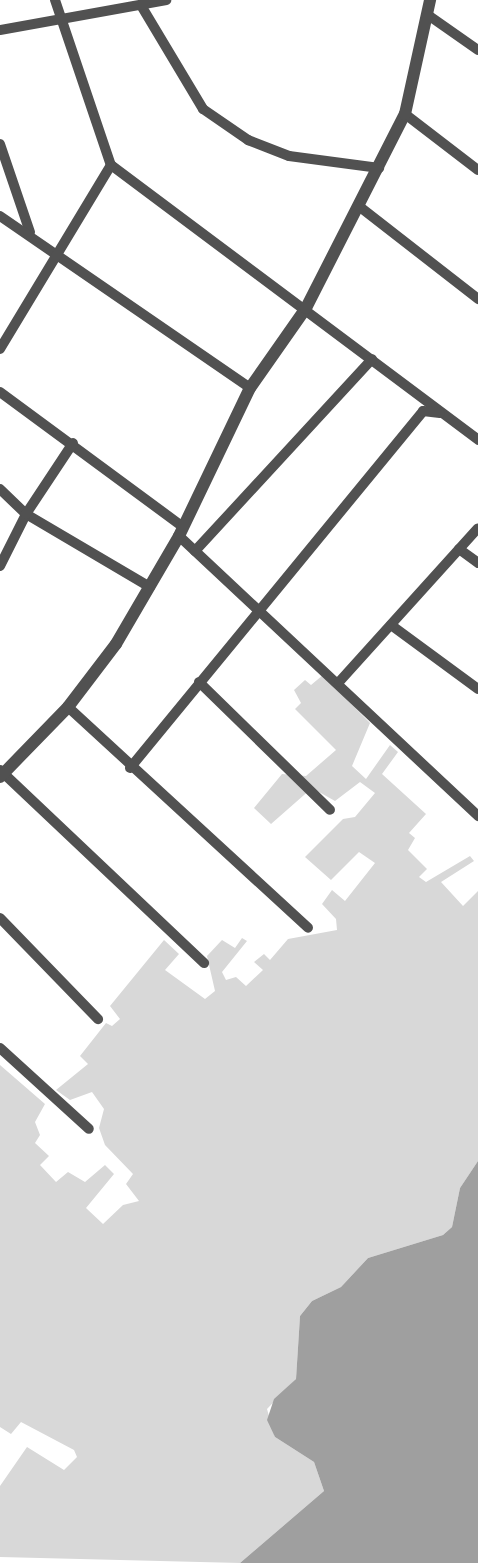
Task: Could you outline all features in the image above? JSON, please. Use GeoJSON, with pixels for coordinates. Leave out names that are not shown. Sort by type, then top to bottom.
{"type":"FeatureCollection","features":[{"type":"Feature","properties":{"kind":"street"},"geometry":{"type":"LineString","coordinates":[[55,0],[111,165],[306,308],[478,440]]}},
{"type":"Feature","properties":{"kind":"street"},"geometry":{"type":"LineString","coordinates":[[0,30],[60,16],[142,7],[166,0]]}},
{"type":"Feature","properties":{"kind":"street"},"geometry":{"type":"LineString","coordinates":[[204,963],[1,774],[68,707],[116,644],[181,532],[250,388],[306,308],[360,207],[405,114],[430,0]]}},
{"type":"Feature","properties":{"kind":"street"},"geometry":{"type":"LineString","coordinates":[[142,7],[203,109],[248,140],[289,156],[379,168]]}},
{"type":"Feature","properties":{"kind":"street"},"geometry":{"type":"LineString","coordinates":[[428,15],[478,50]]}},
{"type":"Feature","properties":{"kind":"street"},"geometry":{"type":"LineString","coordinates":[[405,114],[478,170]]}},
{"type":"Feature","properties":{"kind":"street"},"geometry":{"type":"LineString","coordinates":[[0,144],[30,232]]}},
{"type":"Feature","properties":{"kind":"street"},"geometry":{"type":"LineString","coordinates":[[0,349],[60,254],[111,165]]}},
{"type":"Feature","properties":{"kind":"street"},"geometry":{"type":"LineString","coordinates":[[360,207],[478,299]]}},
{"type":"Feature","properties":{"kind":"street"},"geometry":{"type":"LineString","coordinates":[[0,216],[30,232],[250,388]]}},
{"type":"Feature","properties":{"kind":"street"},"geometry":{"type":"LineString","coordinates":[[195,551],[372,359]]}},
{"type":"Feature","properties":{"kind":"street"},"geometry":{"type":"LineString","coordinates":[[0,392],[73,443],[181,532],[195,551],[339,682],[478,816]]}},
{"type":"Feature","properties":{"kind":"street"},"geometry":{"type":"LineString","coordinates":[[130,768],[258,608],[423,411],[442,413]]}},
{"type":"Feature","properties":{"kind":"street"},"geometry":{"type":"LineString","coordinates":[[0,566],[26,514],[73,443]]}},
{"type":"Feature","properties":{"kind":"street"},"geometry":{"type":"LineString","coordinates":[[0,489],[26,514],[150,587]]}},
{"type":"Feature","properties":{"kind":"street"},"geometry":{"type":"LineString","coordinates":[[339,682],[478,528]]}},
{"type":"Feature","properties":{"kind":"street"},"geometry":{"type":"LineString","coordinates":[[459,549],[478,563]]}},
{"type":"Feature","properties":{"kind":"street"},"geometry":{"type":"LineString","coordinates":[[391,625],[478,689]]}},
{"type":"Feature","properties":{"kind":"street"},"geometry":{"type":"LineString","coordinates":[[199,682],[330,810]]}},
{"type":"Feature","properties":{"kind":"street"},"geometry":{"type":"LineString","coordinates":[[68,707],[130,768],[308,928]]}},
{"type":"Feature","properties":{"kind":"street"},"geometry":{"type":"LineString","coordinates":[[0,918],[98,1019]]}},
{"type":"Feature","properties":{"kind":"street"},"geometry":{"type":"LineString","coordinates":[[0,1048],[89,1129]]}},
{"type":"Feature","properties":{"kind":"shaded area"},"geometry":{"type":"Polygon","coordinates":[[[323,675],[370,723],[352,766],[366,779],[390,745],[398,752],[382,774],[426,814],[409,833],[415,838],[408,850],[427,869],[419,877],[426,882],[470,856],[474,861],[441,882],[463,906],[478,891],[478,1161],[460,1188],[452,1227],[443,1235],[368,1258],[341,1287],[312,1301],[300,1316],[296,1379],[267,1409],[275,1437],[314,1462],[324,1491],[240,1563],[0,1557],[0,1486],[27,1447],[64,1470],[77,1457],[74,1450],[21,1422],[11,1434],[0,1427],[0,1065],[45,1104],[35,1122],[40,1135],[35,1143],[49,1156],[40,1165],[56,1182],[68,1172],[85,1182],[105,1165],[114,1174],[86,1208],[103,1224],[123,1205],[139,1201],[126,1184],[133,1174],[105,1145],[99,1128],[104,1109],[92,1092],[70,1100],[56,1090],[88,1064],[80,1056],[106,1023],[112,1026],[120,1019],[110,1006],[164,940],[179,954],[165,970],[205,999],[215,991],[207,956],[222,940],[235,948],[242,938],[247,941],[222,972],[226,980],[236,977],[246,986],[263,970],[254,962],[264,954],[270,960],[288,939],[337,930],[336,919],[322,904],[332,890],[345,901],[375,863],[359,852],[331,880],[305,857],[343,819],[355,817],[375,793],[360,782],[335,801],[312,788],[271,824],[254,808],[282,774],[306,776],[336,750],[295,709],[301,703],[294,690],[305,680],[311,685],[323,675]]]}},
{"type":"Feature","properties":{"kind":"shaded area"},"geometry":{"type":"Polygon","coordinates":[[[478,1161],[478,1563],[240,1563],[324,1491],[314,1462],[275,1437],[267,1420],[274,1399],[296,1379],[300,1316],[312,1301],[341,1287],[368,1258],[443,1235],[452,1227],[460,1188],[478,1161]]]}}]}
